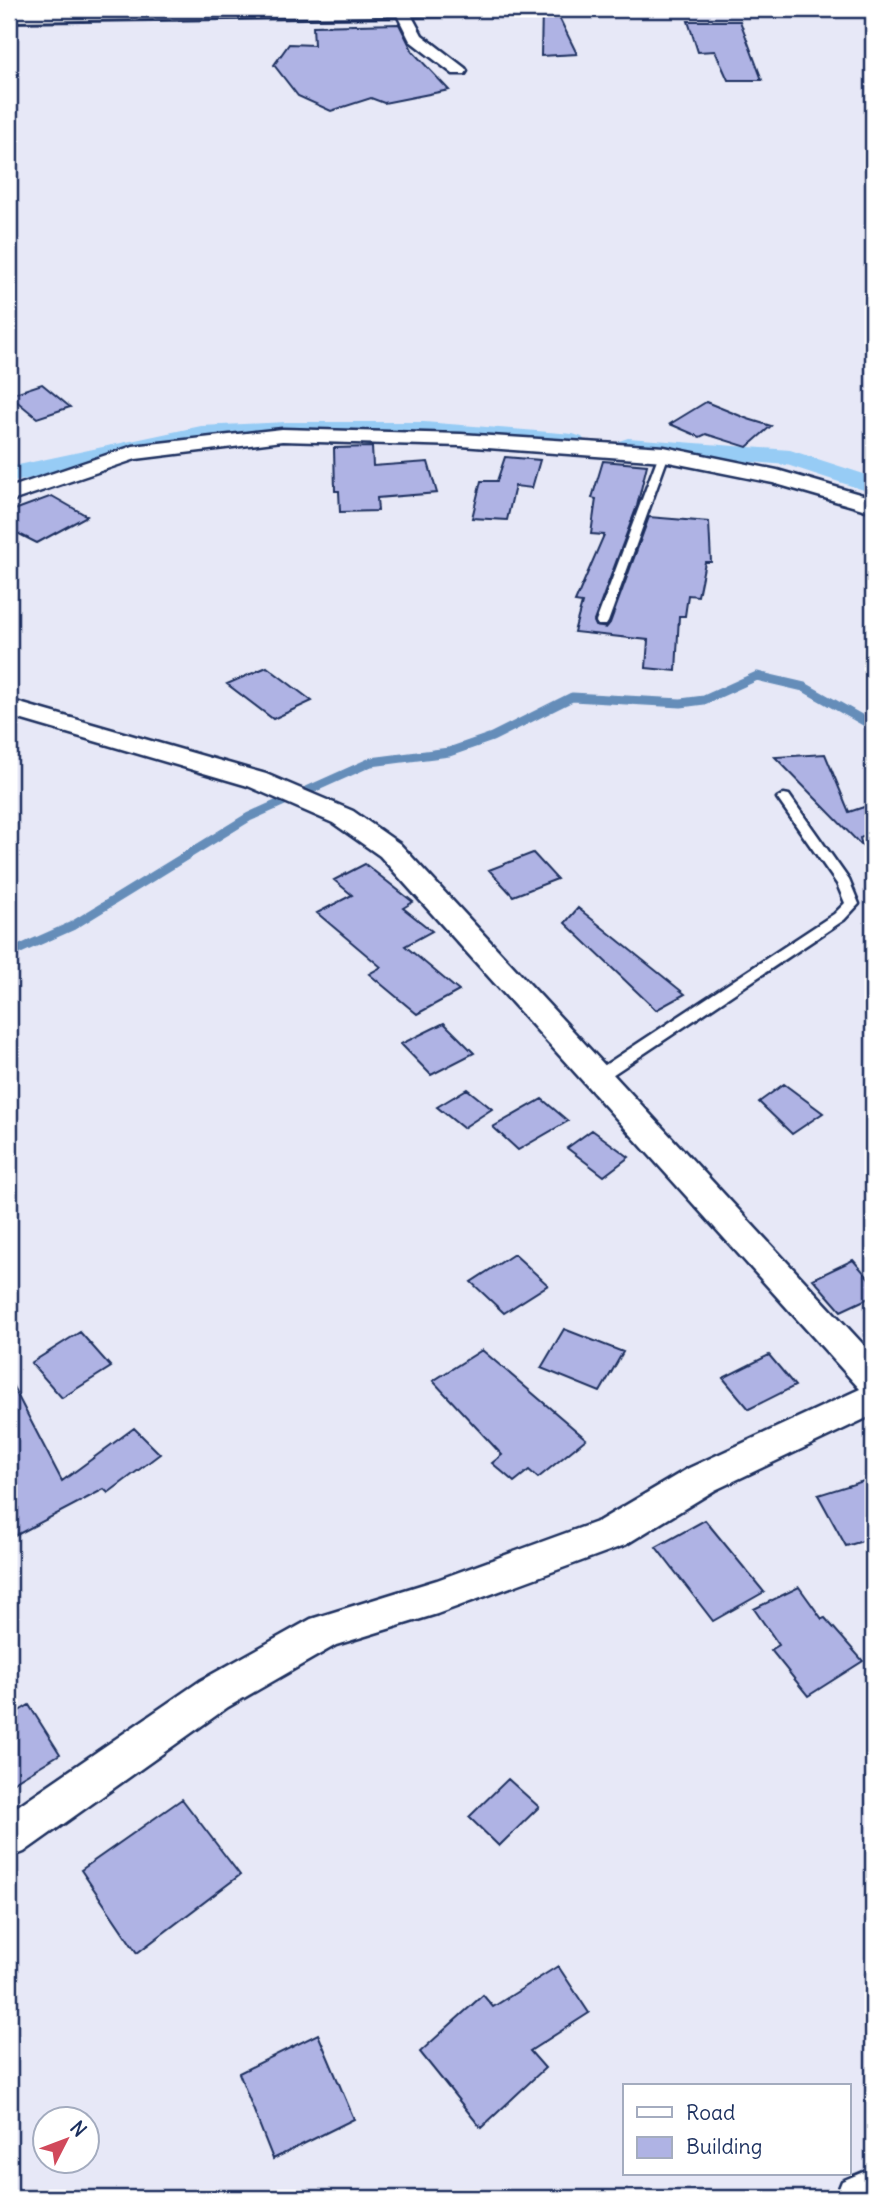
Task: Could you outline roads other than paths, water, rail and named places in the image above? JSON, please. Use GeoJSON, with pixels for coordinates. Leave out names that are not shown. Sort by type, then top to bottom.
{"type":"FeatureCollection","features":[{"type":"Feature","properties":{"kind":"highway"},"geometry":{"type":"LineString","coordinates":[[9,15],[461,9]]}},
{"type":"Feature","properties":{"kind":"street"},"geometry":{"type":"LineString","coordinates":[[401,10],[415,38],[459,71]]}},
{"type":"Feature","properties":{"kind":"street"},"geometry":{"type":"LineString","coordinates":[[9,495],[132,453],[282,435],[461,440],[664,454],[777,477],[873,505]]}},
{"type":"Feature","properties":{"kind":"street"},"geometry":{"type":"LineString","coordinates":[[9,708],[257,780],[343,817],[390,850],[873,1379]]}},
{"type":"Feature","properties":{"kind":"street"},"geometry":{"type":"LineString","coordinates":[[9,1837],[214,1694],[325,1631],[436,1597],[612,1533],[702,1479],[873,1399]]}},
{"type":"Feature","properties":{"kind":"street"},"geometry":{"type":"LineString","coordinates":[[859,2198],[873,2192]]}},
{"type":"Feature","properties":{"kind":"lane"},"geometry":{"type":"LineString","coordinates":[[602,622],[664,454]]}},
{"type":"Feature","properties":{"kind":"lane"},"geometry":{"type":"LineString","coordinates":[[597,1077],[839,916],[852,904],[844,883],[784,798]]}},
{"type":"Feature","properties":{"kind":"waterway"},"geometry":{"type":"LineString","coordinates":[[9,475],[201,434],[287,430],[424,430],[573,442]]}},
{"type":"Feature","properties":{"kind":"waterway"},"geometry":{"type":"LineString","coordinates":[[628,446],[790,458],[873,485]]}},
{"type":"Feature","properties":{"kind":"waterway"},"geometry":{"type":"LineString","coordinates":[[9,954],[72,926],[249,817],[371,762],[449,752],[492,737],[572,697],[681,703],[704,700],[757,676],[804,687],[873,726]]}}]}
